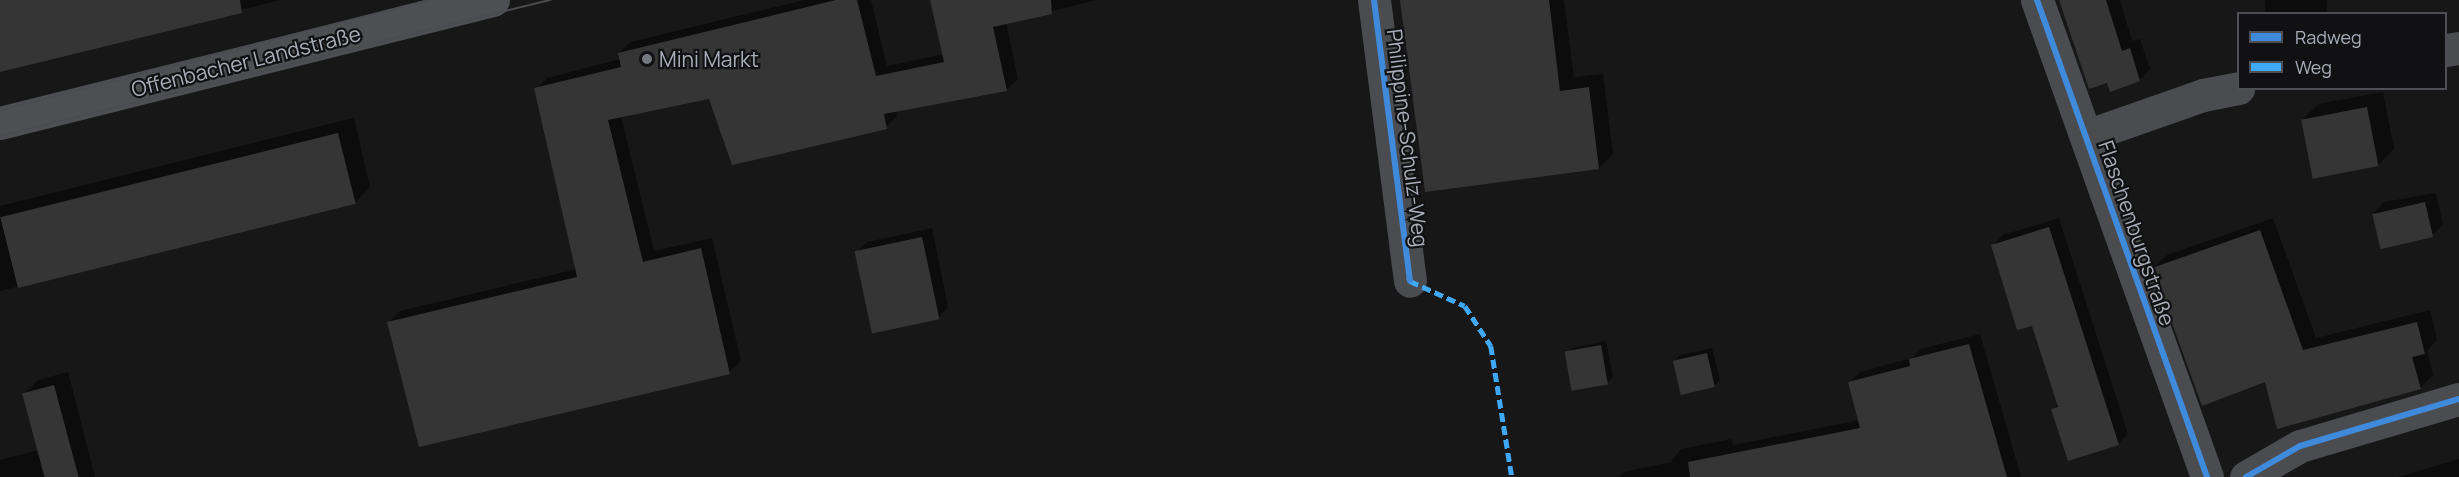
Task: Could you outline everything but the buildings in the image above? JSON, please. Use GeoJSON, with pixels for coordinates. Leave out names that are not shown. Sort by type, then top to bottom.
{"type":"FeatureCollection","features":[{"type":"Feature","properties":{"kind":"main road","name":"Offenbacher Landstraße"},"geometry":{"type":"LineString","coordinates":[[0,123],[493,0]]}},
{"type":"Feature","properties":{"kind":"street","name":"Philippine-Schulz-Weg"},"geometry":{"type":"LineString","coordinates":[[1374,0],[1410,281]]}},
{"type":"Feature","properties":{"kind":"street","name":"Flaschenburgstraße"},"geometry":{"type":"LineString","coordinates":[[2037,0],[2207,477]]}},
{"type":"Feature","properties":{"kind":"street"},"geometry":{"type":"LineString","coordinates":[[2086,136],[2203,95],[2237,88]]}},
{"type":"Feature","properties":{"kind":"street"},"geometry":{"type":"LineString","coordinates":[[2246,477],[2300,446],[2459,399]]}},
{"type":"Feature","properties":{"kind":"tram line"},"geometry":{"type":"LineString","coordinates":[[0,110],[429,0]]}},
{"type":"Feature","properties":{"kind":"tram line"},"geometry":{"type":"LineString","coordinates":[[0,136],[550,0]]}},
{"type":"Feature","properties":{"kind":"marked path"},"geometry":{"type":"LineString","coordinates":[[1409,277],[1410,281],[1465,306],[1491,346],[1512,477]]}},
{"type":"Feature","properties":{"kind":"cycle path"},"geometry":{"type":"LineString","coordinates":[[1374,0],[1410,281]]}},
{"type":"Feature","properties":{"kind":"cycle path"},"geometry":{"type":"LineString","coordinates":[[2037,0],[2207,477]]}},
{"type":"Feature","properties":{"kind":"cycle path"},"geometry":{"type":"LineString","coordinates":[[2246,477],[2300,446],[2459,399]]}},
{"type":"Feature","properties":{"kind":"place","name":"Mini Markt"},"geometry":{"type":"Point","coordinates":[647,59]}}]}
